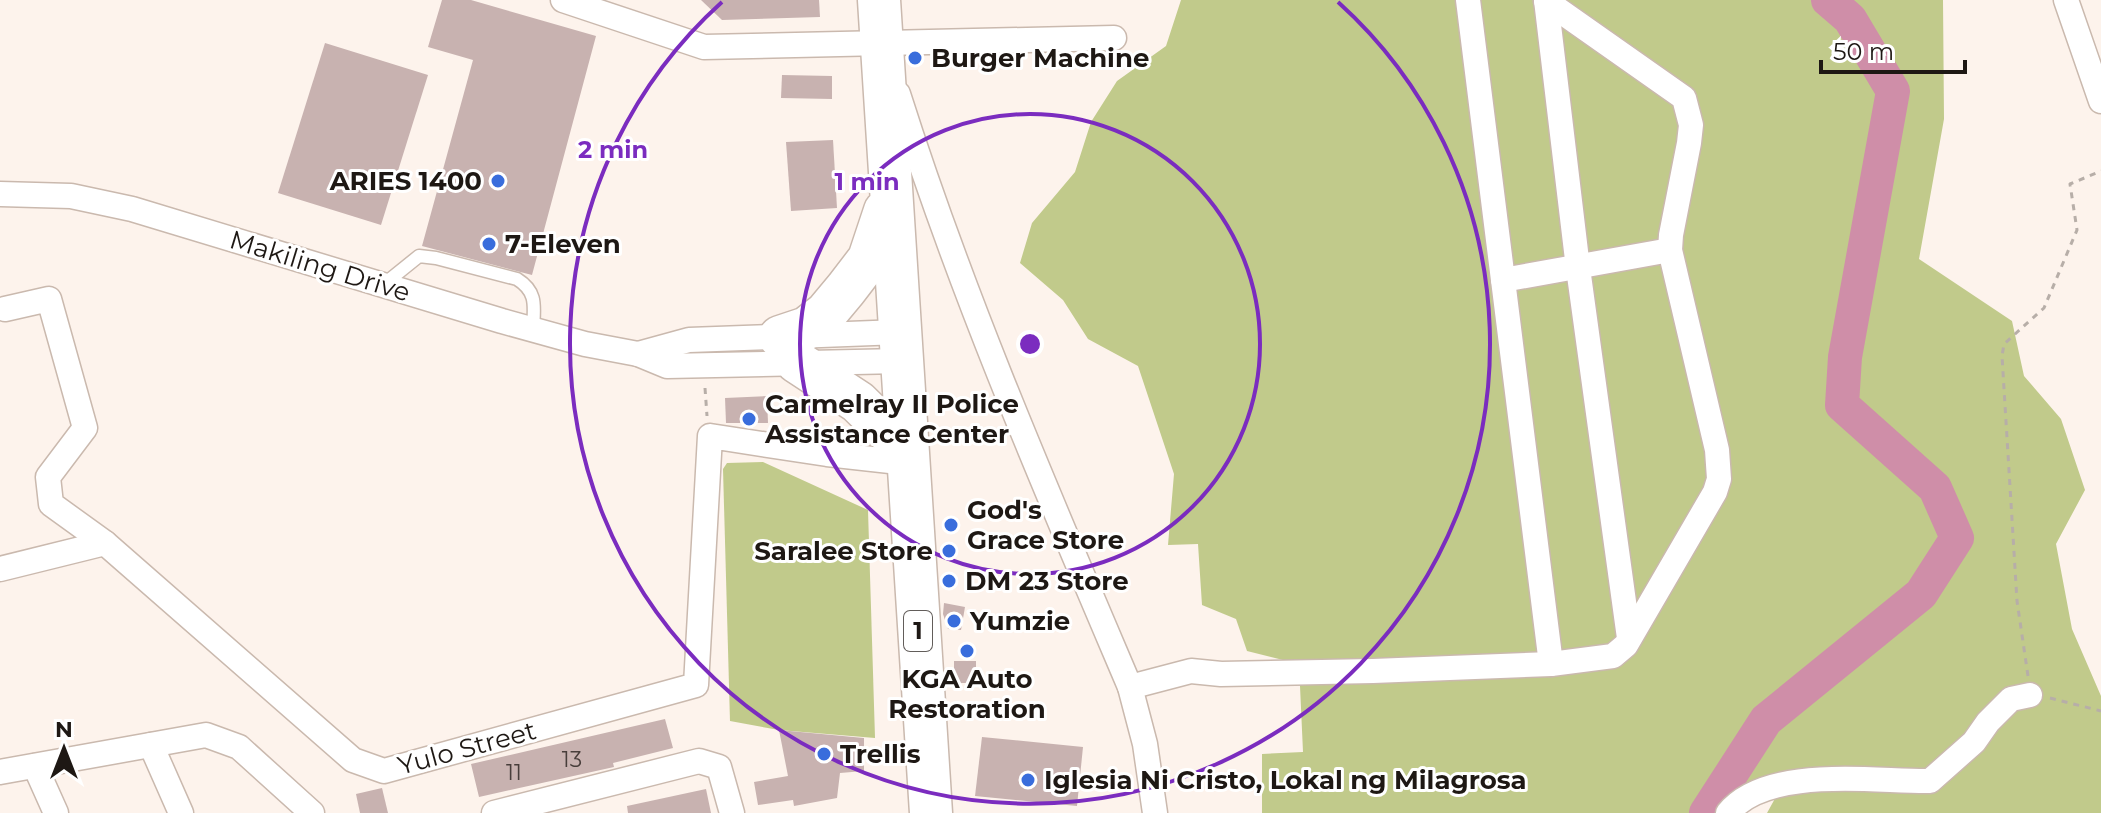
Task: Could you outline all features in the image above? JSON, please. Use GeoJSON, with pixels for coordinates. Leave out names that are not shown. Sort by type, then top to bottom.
{"type":"FeatureCollection","features":[{"type":"Feature","properties":{"kind":"highway","name":"1"},"geometry":{"type":"LineString","coordinates":[[879,0],[931,813]]}},
{"type":"Feature","properties":{"kind":"highway"},"geometry":{"type":"LineString","coordinates":[[891,191],[869,259],[789,350],[858,402],[907,456]]}},
{"type":"Feature","properties":{"kind":"street"},"geometry":{"type":"LineString","coordinates":[[563,0],[704,47],[1114,38]]}},
{"type":"Feature","properties":{"kind":"street"},"geometry":{"type":"LineString","coordinates":[[1468,0],[1551,664]]}},
{"type":"Feature","properties":{"kind":"street"},"geometry":{"type":"LineString","coordinates":[[1130,687],[1191,671],[1221,674],[1551,664],[1613,656],[1629,638],[1715,492],[1719,479],[1717,450],[1670,250],[1691,125],[1684,98],[1546,0]]}},
{"type":"Feature","properties":{"kind":"street"},"geometry":{"type":"LineString","coordinates":[[1546,0],[1578,268],[1629,638]]}},
{"type":"Feature","properties":{"kind":"street"},"geometry":{"type":"LineString","coordinates":[[2066,0],[2101,101]]}},
{"type":"Feature","properties":{"kind":"street"},"geometry":{"type":"LineString","coordinates":[[881,42],[927,185],[978,318],[1130,687],[1145,744],[1155,813]]}},
{"type":"Feature","properties":{"kind":"street","name":"Makiling Drive"},"geometry":{"type":"LineString","coordinates":[[0,194],[71,196],[132,209],[585,344],[638,354],[667,366],[704,366],[789,350]]}},
{"type":"Feature","properties":{"kind":"street"},"geometry":{"type":"LineString","coordinates":[[1503,280],[1670,250]]}},
{"type":"Feature","properties":{"kind":"street","name":"Yulo Street"},"geometry":{"type":"LineString","coordinates":[[5,309],[49,299],[85,428],[48,477],[51,504],[105,543],[353,760],[384,771],[696,685],[710,436]]}},
{"type":"Feature","properties":{"kind":"street","name":"Makiling Drive"},"geometry":{"type":"LineString","coordinates":[[638,354],[689,340],[789,350],[900,346]]}},
{"type":"Feature","properties":{"kind":"street"},"geometry":{"type":"LineString","coordinates":[[710,436],[907,456]]}},
{"type":"Feature","properties":{"kind":"street"},"geometry":{"type":"LineString","coordinates":[[0,569],[105,543]]}},
{"type":"Feature","properties":{"kind":"street"},"geometry":{"type":"LineString","coordinates":[[1728,813],[1753,792],[1784,782],[1930,781],[1974,742],[1988,722],[2011,699],[2030,695]]}},
{"type":"Feature","properties":{"kind":"street"},"geometry":{"type":"LineString","coordinates":[[0,772],[206,735],[239,747],[312,813]]}},
{"type":"Feature","properties":{"kind":"street"},"geometry":{"type":"LineString","coordinates":[[151,745],[181,813]]}},
{"type":"Feature","properties":{"kind":"street"},"geometry":{"type":"LineString","coordinates":[[494,813],[699,761],[719,767],[732,813]]}},
{"type":"Feature","properties":{"kind":"street"},"geometry":{"type":"LineString","coordinates":[[35,766],[56,813]]}},
{"type":"Feature","properties":{"kind":"lane"},"geometry":{"type":"LineString","coordinates":[[383,285],[419,256],[517,279],[528,286],[534,302],[533,329]]}},
{"type":"Feature","properties":{"kind":"path"},"geometry":{"type":"LineString","coordinates":[[2101,171],[2070,184],[2077,230],[2044,308],[2004,344],[2002,356],[2017,601],[2030,695],[2101,711]]}},
{"type":"Feature","properties":{"kind":"path"},"geometry":{"type":"LineString","coordinates":[[704,366],[710,436]]}},
{"type":"Feature","properties":{"kind":"green space"},"geometry":{"type":"Polygon","coordinates":[[[1181,0],[1943,0],[1944,119],[1919,259],[2012,321],[2024,376],[2061,419],[2085,490],[2056,544],[2072,629],[2101,696],[2101,813],[1767,813],[1783,784],[1730,813],[1262,813],[1262,754],[1303,752],[1299,664],[1247,651],[1236,619],[1202,605],[1198,544],[1168,545],[1174,474],[1138,366],[1088,339],[1063,300],[1020,263],[1032,223],[1075,172],[1091,122],[1117,81],[1166,46],[1181,0]]]}},
{"type":"Feature","properties":{"kind":"green space"},"geometry":{"type":"Polygon","coordinates":[[[763,462],[868,510],[875,738],[779,730],[730,721],[723,469],[727,463],[763,462]]]}},
{"type":"Feature","properties":{"kind":"building","name":"ARIES 1400"},"geometry":{"type":"Polygon","coordinates":[[[442,0],[471,0],[596,36],[532,275],[422,246],[473,60],[428,47],[442,0]]]}},
{"type":"Feature","properties":{"kind":"building"},"geometry":{"type":"Polygon","coordinates":[[[701,0],[819,0],[820,17],[722,20],[701,0]]]}},
{"type":"Feature","properties":{"kind":"building"},"geometry":{"type":"Polygon","coordinates":[[[325,43],[428,75],[381,225],[278,193],[325,43]]]}},
{"type":"Feature","properties":{"kind":"building"},"geometry":{"type":"Polygon","coordinates":[[[782,75],[832,76],[832,99],[781,98],[782,75]]]}},
{"type":"Feature","properties":{"kind":"building"},"geometry":{"type":"Polygon","coordinates":[[[833,140],[837,208],[791,211],[786,142],[833,140]]]}},
{"type":"Feature","properties":{"kind":"building"},"geometry":{"type":"Polygon","coordinates":[[[767,396],[768,423],[726,423],[725,398],[767,396]]]}},
{"type":"Feature","properties":{"kind":"building","name":"Yumzie"},"geometry":{"type":"Polygon","coordinates":[[[944,603],[965,607],[961,630],[948,629],[943,614],[944,603]]]}},
{"type":"Feature","properties":{"kind":"building"},"geometry":{"type":"Polygon","coordinates":[[[954,661],[976,661],[976,683],[954,683],[954,661]]]}},
{"type":"Feature","properties":{"kind":"building"},"geometry":{"type":"Polygon","coordinates":[[[665,719],[673,748],[613,763],[614,767],[479,797],[471,764],[665,719]]]}},
{"type":"Feature","properties":{"kind":"building","name":"Trellis"},"geometry":{"type":"Polygon","coordinates":[[[779,730],[864,738],[864,771],[840,773],[837,798],[794,806],[793,800],[758,805],[754,782],[788,776],[779,730]]]}},
{"type":"Feature","properties":{"kind":"building","name":"Iglesia Ni Cristo, Lokal ng Milagrosa"},"geometry":{"type":"Polygon","coordinates":[[[982,737],[1083,747],[1077,806],[975,796],[982,737]]]}},
{"type":"Feature","properties":{"kind":"building"},"geometry":{"type":"Polygon","coordinates":[[[382,788],[388,813],[360,813],[356,794],[382,788]]]}},
{"type":"Feature","properties":{"kind":"building"},"geometry":{"type":"Polygon","coordinates":[[[706,789],[711,813],[628,813],[627,806],[706,789]]]}},
{"type":"Feature","properties":{"kind":"waterway"},"geometry":{"type":"LineString","coordinates":[[1706,813],[1766,720],[1921,594],[1957,538],[1935,488],[1842,405],[1845,357],[1893,91],[1850,19],[1828,0]]}},
{"type":"Feature","properties":{"kind":"place","name":"Burger Machine"},"geometry":{"type":"Point","coordinates":[915,58]}},
{"type":"Feature","properties":{"kind":"place","name":"ARIES 1400"},"geometry":{"type":"Point","coordinates":[498,181]}},
{"type":"Feature","properties":{"kind":"place","name":"7-Eleven"},"geometry":{"type":"Point","coordinates":[489,244]}},
{"type":"Feature","properties":{"kind":"place","name":"Carmelray II Police Assistance Center"},"geometry":{"type":"Point","coordinates":[749,419]}},
{"type":"Feature","properties":{"kind":"place","name":"God's Grace Store"},"geometry":{"type":"Point","coordinates":[951,525]}},
{"type":"Feature","properties":{"kind":"place","name":"Saralee Store"},"geometry":{"type":"Point","coordinates":[949,551]}},
{"type":"Feature","properties":{"kind":"place","name":"DM 23 Store"},"geometry":{"type":"Point","coordinates":[949,581]}},
{"type":"Feature","properties":{"kind":"place","name":"Yumzie"},"geometry":{"type":"Point","coordinates":[954,621]}},
{"type":"Feature","properties":{"kind":"place","name":"KGA Auto Restoration"},"geometry":{"type":"Point","coordinates":[967,651]}},
{"type":"Feature","properties":{"kind":"place","name":"Trellis"},"geometry":{"type":"Point","coordinates":[824,754]}},
{"type":"Feature","properties":{"kind":"place","name":"Iglesia Ni Cristo, Lokal ng Milagrosa"},"geometry":{"type":"Point","coordinates":[1028,780]}}]}
